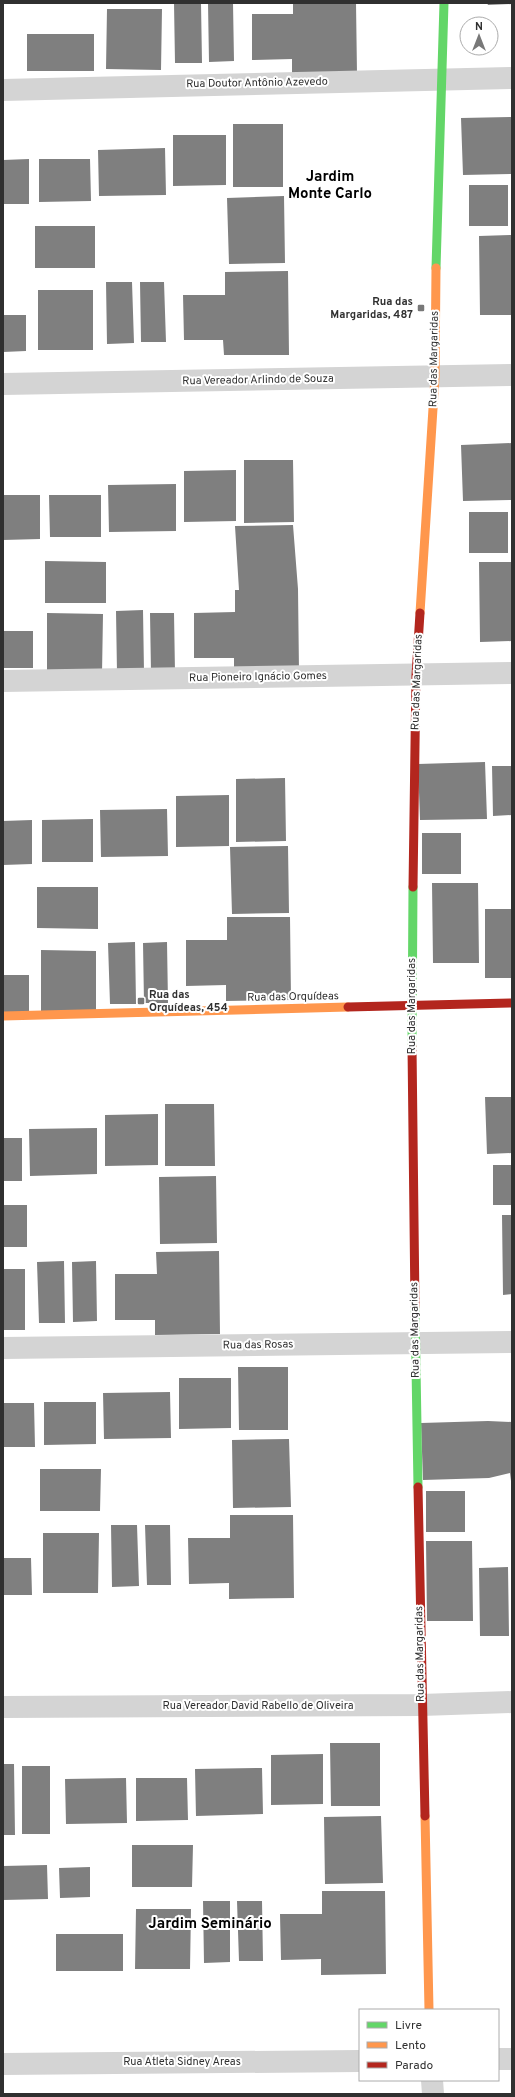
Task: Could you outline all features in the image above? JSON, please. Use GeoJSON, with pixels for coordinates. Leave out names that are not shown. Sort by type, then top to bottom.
{"type":"FeatureCollection","features":[{"type":"Feature","properties":{"kind":"street","name":"Rua das Margaridas"},"geometry":{"type":"LineString","coordinates":[[429,2009],[421,1705],[415,1344],[412,1006],[416,675],[435,377],[435,300],[444,3]]}},
{"type":"Feature","properties":{"kind":"street","name":"Rua Doutor Antônio Azevedo"},"geometry":{"type":"LineString","coordinates":[[3,90],[512,78]]}},
{"type":"Feature","properties":{"kind":"street","name":"Rua Vereador Arlindo de Souza"},"geometry":{"type":"LineString","coordinates":[[3,384],[512,375]]}},
{"type":"Feature","properties":{"kind":"street","name":"Rua Pioneiro Ignácio Gomes"},"geometry":{"type":"LineString","coordinates":[[3,681],[512,673]]}},
{"type":"Feature","properties":{"kind":"street","name":"Rua das Orquídeas"},"geometry":{"type":"LineString","coordinates":[[3,1016],[512,1003]]}},
{"type":"Feature","properties":{"kind":"street","name":"Rua das Rosas"},"geometry":{"type":"LineString","coordinates":[[3,1348],[512,1342]]}},
{"type":"Feature","properties":{"kind":"street","name":"Rua Vereador David Rabello de Oliveira"},"geometry":{"type":"LineString","coordinates":[[3,1707],[421,1705],[512,1702]]}},
{"type":"Feature","properties":{"kind":"street"},"geometry":{"type":"LineString","coordinates":[[499,2060],[512,2059]]}},
{"type":"Feature","properties":{"kind":"street","name":"Rua Atleta Sidney Areas"},"geometry":{"type":"LineString","coordinates":[[3,2064],[359,2061]]}},
{"type":"Feature","properties":{"kind":"street"},"geometry":{"type":"LineString","coordinates":[[432,2081],[434,2094]]}},
{"type":"Feature","properties":{"kind":"building"},"geometry":{"type":"Polygon","coordinates":[[[174,3],[201,3],[202,63],[175,63],[174,3]]]}},
{"type":"Feature","properties":{"kind":"building"},"geometry":{"type":"Polygon","coordinates":[[[208,3],[233,3],[234,61],[209,62],[208,3]]]}},
{"type":"Feature","properties":{"kind":"building"},"geometry":{"type":"Polygon","coordinates":[[[293,3],[356,3],[357,74],[292,74],[292,59],[252,60],[252,14],[293,14],[293,3]]]}},
{"type":"Feature","properties":{"kind":"building"},"geometry":{"type":"Polygon","coordinates":[[[487,3],[512,3],[512,4],[488,5],[487,3]]]}},
{"type":"Feature","properties":{"kind":"building"},"geometry":{"type":"Polygon","coordinates":[[[107,9],[162,9],[161,70],[106,69],[107,9]]]}},
{"type":"Feature","properties":{"kind":"building"},"geometry":{"type":"Polygon","coordinates":[[[27,34],[94,34],[94,71],[27,71],[27,34]]]}},
{"type":"Feature","properties":{"kind":"building"},"geometry":{"type":"Polygon","coordinates":[[[512,117],[512,174],[463,175],[461,118],[512,117]]]}},
{"type":"Feature","properties":{"kind":"building"},"geometry":{"type":"Polygon","coordinates":[[[233,124],[283,124],[283,187],[233,187],[233,124]]]}},
{"type":"Feature","properties":{"kind":"building"},"geometry":{"type":"Polygon","coordinates":[[[173,135],[226,135],[226,185],[173,186],[173,135]]]}},
{"type":"Feature","properties":{"kind":"building"},"geometry":{"type":"Polygon","coordinates":[[[165,148],[166,195],[99,196],[98,150],[165,148]]]}},
{"type":"Feature","properties":{"kind":"building"},"geometry":{"type":"Polygon","coordinates":[[[29,159],[29,204],[3,204],[3,160],[29,159]]]}},
{"type":"Feature","properties":{"kind":"building"},"geometry":{"type":"Polygon","coordinates":[[[39,159],[90,159],[91,201],[39,202],[39,159]]]}},
{"type":"Feature","properties":{"kind":"building"},"geometry":{"type":"Polygon","coordinates":[[[469,185],[508,185],[508,226],[469,226],[469,185]]]}},
{"type":"Feature","properties":{"kind":"building"},"geometry":{"type":"Polygon","coordinates":[[[284,196],[285,263],[229,264],[227,198],[284,196]]]}},
{"type":"Feature","properties":{"kind":"building"},"geometry":{"type":"Polygon","coordinates":[[[35,226],[95,226],[95,268],[35,268],[35,226]]]}},
{"type":"Feature","properties":{"kind":"building"},"geometry":{"type":"Polygon","coordinates":[[[512,235],[512,315],[480,315],[479,236],[512,235]]]}},
{"type":"Feature","properties":{"kind":"building"},"geometry":{"type":"Polygon","coordinates":[[[288,271],[289,355],[224,355],[223,340],[184,340],[183,295],[225,295],[225,272],[288,271]]]}},
{"type":"Feature","properties":{"kind":"building"},"geometry":{"type":"Polygon","coordinates":[[[106,282],[132,282],[134,343],[107,344],[106,282]]]}},
{"type":"Feature","properties":{"kind":"building"},"geometry":{"type":"Polygon","coordinates":[[[140,282],[164,282],[166,342],[141,342],[140,282]]]}},
{"type":"Feature","properties":{"kind":"building"},"geometry":{"type":"Polygon","coordinates":[[[38,290],[93,290],[93,350],[38,350],[38,290]]]}},
{"type":"Feature","properties":{"kind":"building"},"geometry":{"type":"Polygon","coordinates":[[[3,315],[26,315],[26,351],[3,352],[3,315]]]}},
{"type":"Feature","properties":{"kind":"building"},"geometry":{"type":"Polygon","coordinates":[[[512,443],[512,500],[463,501],[461,445],[512,443]]]}},
{"type":"Feature","properties":{"kind":"building"},"geometry":{"type":"Polygon","coordinates":[[[244,460],[293,460],[294,522],[244,523],[244,460]]]}},
{"type":"Feature","properties":{"kind":"building"},"geometry":{"type":"Polygon","coordinates":[[[236,470],[236,521],[184,522],[184,471],[236,470]]]}},
{"type":"Feature","properties":{"kind":"building"},"geometry":{"type":"Polygon","coordinates":[[[176,484],[176,531],[109,532],[108,485],[176,484]]]}},
{"type":"Feature","properties":{"kind":"building"},"geometry":{"type":"Polygon","coordinates":[[[3,495],[40,495],[40,539],[3,540],[3,495]]]}},
{"type":"Feature","properties":{"kind":"building"},"geometry":{"type":"Polygon","coordinates":[[[49,495],[101,495],[101,537],[50,537],[49,495]]]}},
{"type":"Feature","properties":{"kind":"building"},"geometry":{"type":"Polygon","coordinates":[[[469,512],[508,512],[508,553],[469,553],[469,512]]]}},
{"type":"Feature","properties":{"kind":"building"},"geometry":{"type":"Polygon","coordinates":[[[293,525],[298,589],[299,672],[234,673],[234,658],[194,658],[194,613],[235,612],[235,590],[239,590],[235,526],[293,525]]]}},
{"type":"Feature","properties":{"kind":"building"},"geometry":{"type":"Polygon","coordinates":[[[45,561],[106,562],[106,603],[45,603],[45,561]]]}},
{"type":"Feature","properties":{"kind":"building"},"geometry":{"type":"Polygon","coordinates":[[[479,562],[512,562],[512,641],[480,642],[479,562]]]}},
{"type":"Feature","properties":{"kind":"building"},"geometry":{"type":"Polygon","coordinates":[[[143,610],[144,672],[117,673],[116,611],[143,610]]]}},
{"type":"Feature","properties":{"kind":"building"},"geometry":{"type":"Polygon","coordinates":[[[47,613],[103,614],[102,674],[47,674],[47,613]]]}},
{"type":"Feature","properties":{"kind":"building"},"geometry":{"type":"Polygon","coordinates":[[[150,613],[174,613],[175,673],[151,673],[150,613]]]}},
{"type":"Feature","properties":{"kind":"building"},"geometry":{"type":"Polygon","coordinates":[[[3,631],[33,631],[33,668],[3,668],[3,631]]]}},
{"type":"Feature","properties":{"kind":"building"},"geometry":{"type":"Polygon","coordinates":[[[485,762],[487,819],[420,820],[418,764],[485,762]]]}},
{"type":"Feature","properties":{"kind":"building"},"geometry":{"type":"Polygon","coordinates":[[[492,766],[512,766],[512,815],[493,816],[492,766]]]}},
{"type":"Feature","properties":{"kind":"building"},"geometry":{"type":"Polygon","coordinates":[[[285,778],[286,841],[236,842],[236,779],[285,778]]]}},
{"type":"Feature","properties":{"kind":"building"},"geometry":{"type":"Polygon","coordinates":[[[229,795],[229,846],[176,847],[176,796],[229,795]]]}},
{"type":"Feature","properties":{"kind":"building"},"geometry":{"type":"Polygon","coordinates":[[[167,809],[168,856],[101,857],[100,810],[167,809]]]}},
{"type":"Feature","properties":{"kind":"building"},"geometry":{"type":"Polygon","coordinates":[[[93,819],[93,862],[42,862],[42,820],[93,819]]]}},
{"type":"Feature","properties":{"kind":"building"},"geometry":{"type":"Polygon","coordinates":[[[32,820],[32,864],[3,865],[3,821],[32,820]]]}},
{"type":"Feature","properties":{"kind":"building"},"geometry":{"type":"Polygon","coordinates":[[[422,833],[461,833],[461,874],[422,874],[422,833]]]}},
{"type":"Feature","properties":{"kind":"building"},"geometry":{"type":"Polygon","coordinates":[[[288,846],[289,913],[232,914],[230,847],[288,846]]]}},
{"type":"Feature","properties":{"kind":"building"},"geometry":{"type":"Polygon","coordinates":[[[432,883],[478,883],[479,963],[433,963],[432,883]]]}},
{"type":"Feature","properties":{"kind":"building"},"geometry":{"type":"Polygon","coordinates":[[[37,887],[98,887],[98,929],[37,928],[37,887]]]}},
{"type":"Feature","properties":{"kind":"building"},"geometry":{"type":"Polygon","coordinates":[[[485,909],[512,909],[512,978],[485,978],[485,909]]]}},
{"type":"Feature","properties":{"kind":"building"},"geometry":{"type":"Polygon","coordinates":[[[227,917],[290,917],[291,1000],[226,1001],[226,985],[186,986],[186,940],[227,940],[227,917]]]}},
{"type":"Feature","properties":{"kind":"building"},"geometry":{"type":"Polygon","coordinates":[[[135,942],[136,1004],[110,1004],[108,943],[135,942]]]}},
{"type":"Feature","properties":{"kind":"building"},"geometry":{"type":"Polygon","coordinates":[[[167,942],[168,1003],[144,1003],[143,943],[167,942]]]}},
{"type":"Feature","properties":{"kind":"building"},"geometry":{"type":"Polygon","coordinates":[[[41,950],[96,951],[96,1011],[41,1011],[41,950]]]}},
{"type":"Feature","properties":{"kind":"building"},"geometry":{"type":"Polygon","coordinates":[[[3,975],[29,975],[29,1012],[3,1013],[3,975]]]}},
{"type":"Feature","properties":{"kind":"building"},"geometry":{"type":"Polygon","coordinates":[[[485,1097],[512,1097],[512,1153],[487,1154],[485,1097]]]}},
{"type":"Feature","properties":{"kind":"building"},"geometry":{"type":"Polygon","coordinates":[[[165,1104],[214,1104],[215,1166],[165,1166],[165,1104]]]}},
{"type":"Feature","properties":{"kind":"building"},"geometry":{"type":"Polygon","coordinates":[[[158,1114],[158,1165],[105,1166],[105,1115],[158,1114]]]}},
{"type":"Feature","properties":{"kind":"building"},"geometry":{"type":"Polygon","coordinates":[[[97,1128],[97,1174],[30,1176],[29,1129],[97,1128]]]}},
{"type":"Feature","properties":{"kind":"building"},"geometry":{"type":"Polygon","coordinates":[[[3,1138],[22,1138],[22,1181],[3,1181],[3,1138]]]}},
{"type":"Feature","properties":{"kind":"building"},"geometry":{"type":"Polygon","coordinates":[[[493,1165],[512,1165],[512,1205],[493,1205],[493,1165]]]}},
{"type":"Feature","properties":{"kind":"building"},"geometry":{"type":"Polygon","coordinates":[[[216,1176],[217,1243],[160,1244],[159,1177],[216,1176]]]}},
{"type":"Feature","properties":{"kind":"building"},"geometry":{"type":"Polygon","coordinates":[[[3,1205],[27,1205],[27,1247],[3,1247],[3,1205]]]}},
{"type":"Feature","properties":{"kind":"building"},"geometry":{"type":"Polygon","coordinates":[[[502,1215],[512,1215],[512,1294],[503,1295],[502,1215]]]}},
{"type":"Feature","properties":{"kind":"building"},"geometry":{"type":"Polygon","coordinates":[[[219,1251],[220,1334],[155,1335],[155,1320],[115,1320],[115,1274],[157,1274],[156,1252],[219,1251]]]}},
{"type":"Feature","properties":{"kind":"building"},"geometry":{"type":"Polygon","coordinates":[[[64,1261],[65,1323],[39,1323],[37,1262],[64,1261]]]}},
{"type":"Feature","properties":{"kind":"building"},"geometry":{"type":"Polygon","coordinates":[[[96,1261],[97,1321],[73,1322],[72,1262],[96,1261]]]}},
{"type":"Feature","properties":{"kind":"building"},"geometry":{"type":"Polygon","coordinates":[[[3,1269],[25,1269],[25,1330],[3,1330],[3,1269]]]}},
{"type":"Feature","properties":{"kind":"building"},"geometry":{"type":"Polygon","coordinates":[[[238,1367],[288,1367],[288,1430],[239,1430],[238,1367]]]}},
{"type":"Feature","properties":{"kind":"building"},"geometry":{"type":"Polygon","coordinates":[[[179,1378],[231,1378],[231,1428],[179,1429],[179,1378]]]}},
{"type":"Feature","properties":{"kind":"building"},"geometry":{"type":"Polygon","coordinates":[[[170,1392],[171,1438],[104,1439],[103,1393],[170,1392]]]}},
{"type":"Feature","properties":{"kind":"building"},"geometry":{"type":"Polygon","coordinates":[[[44,1402],[96,1402],[96,1444],[44,1445],[44,1402]]]}},
{"type":"Feature","properties":{"kind":"building"},"geometry":{"type":"Polygon","coordinates":[[[3,1403],[34,1403],[35,1447],[3,1447],[3,1403]]]}},
{"type":"Feature","properties":{"kind":"building"},"geometry":{"type":"Polygon","coordinates":[[[488,1421],[512,1422],[512,1489],[510,1473],[489,1478],[423,1480],[421,1423],[488,1421]]]}},
{"type":"Feature","properties":{"kind":"building"},"geometry":{"type":"Polygon","coordinates":[[[289,1439],[291,1507],[233,1508],[232,1440],[289,1439]]]}},
{"type":"Feature","properties":{"kind":"building"},"geometry":{"type":"Polygon","coordinates":[[[40,1469],[101,1469],[100,1511],[40,1511],[40,1469]]]}},
{"type":"Feature","properties":{"kind":"building"},"geometry":{"type":"Polygon","coordinates":[[[426,1491],[465,1491],[465,1532],[426,1532],[426,1491]]]}},
{"type":"Feature","properties":{"kind":"building"},"geometry":{"type":"Polygon","coordinates":[[[230,1515],[293,1515],[294,1598],[229,1599],[229,1583],[189,1584],[188,1538],[230,1538],[230,1515]]]}},
{"type":"Feature","properties":{"kind":"building"},"geometry":{"type":"Polygon","coordinates":[[[111,1525],[137,1525],[139,1586],[112,1587],[111,1525]]]}},
{"type":"Feature","properties":{"kind":"building"},"geometry":{"type":"Polygon","coordinates":[[[145,1525],[170,1525],[171,1585],[147,1585],[145,1525]]]}},
{"type":"Feature","properties":{"kind":"building"},"geometry":{"type":"Polygon","coordinates":[[[43,1533],[99,1533],[98,1593],[43,1593],[43,1533]]]}},
{"type":"Feature","properties":{"kind":"building"},"geometry":{"type":"Polygon","coordinates":[[[426,1541],[472,1541],[473,1621],[427,1621],[426,1541]]]}},
{"type":"Feature","properties":{"kind":"building"},"geometry":{"type":"Polygon","coordinates":[[[3,1558],[31,1558],[32,1595],[3,1595],[3,1558]]]}},
{"type":"Feature","properties":{"kind":"building"},"geometry":{"type":"Polygon","coordinates":[[[508,1567],[509,1636],[480,1636],[479,1568],[508,1567]]]}},
{"type":"Feature","properties":{"kind":"building"},"geometry":{"type":"Polygon","coordinates":[[[330,1743],[380,1743],[380,1806],[331,1806],[330,1743]]]}},
{"type":"Feature","properties":{"kind":"building"},"geometry":{"type":"Polygon","coordinates":[[[323,1754],[323,1804],[271,1805],[271,1755],[323,1754]]]}},
{"type":"Feature","properties":{"kind":"building"},"geometry":{"type":"Polygon","coordinates":[[[3,1764],[14,1764],[15,1835],[3,1835],[3,1764]]]}},
{"type":"Feature","properties":{"kind":"building"},"geometry":{"type":"Polygon","coordinates":[[[22,1766],[50,1766],[50,1834],[22,1834],[22,1766]]]}},
{"type":"Feature","properties":{"kind":"building"},"geometry":{"type":"Polygon","coordinates":[[[262,1768],[263,1814],[196,1816],[195,1769],[262,1768]]]}},
{"type":"Feature","properties":{"kind":"building"},"geometry":{"type":"Polygon","coordinates":[[[126,1778],[127,1823],[66,1824],[65,1779],[126,1778]]]}},
{"type":"Feature","properties":{"kind":"building"},"geometry":{"type":"Polygon","coordinates":[[[136,1778],[187,1778],[188,1820],[136,1821],[136,1778]]]}},
{"type":"Feature","properties":{"kind":"building"},"geometry":{"type":"Polygon","coordinates":[[[381,1816],[383,1883],[325,1884],[324,1817],[381,1816]]]}},
{"type":"Feature","properties":{"kind":"building"},"geometry":{"type":"Polygon","coordinates":[[[132,1845],[193,1845],[192,1887],[132,1887],[132,1845]]]}},
{"type":"Feature","properties":{"kind":"building"},"geometry":{"type":"Polygon","coordinates":[[[47,1865],[48,1899],[3,1900],[3,1866],[47,1865]]]}},
{"type":"Feature","properties":{"kind":"building"},"geometry":{"type":"Polygon","coordinates":[[[90,1867],[90,1897],[60,1898],[59,1868],[90,1867]]]}},
{"type":"Feature","properties":{"kind":"building"},"geometry":{"type":"Polygon","coordinates":[[[322,1891],[385,1891],[386,1974],[321,1975],[321,1959],[281,1960],[280,1914],[322,1914],[322,1891]]]}},
{"type":"Feature","properties":{"kind":"building"},"geometry":{"type":"Polygon","coordinates":[[[203,1901],[230,1901],[230,1962],[204,1963],[203,1901]]]}},
{"type":"Feature","properties":{"kind":"building"},"geometry":{"type":"Polygon","coordinates":[[[237,1901],[262,1901],[263,1961],[239,1961],[237,1901]]]}},
{"type":"Feature","properties":{"kind":"building"},"geometry":{"type":"Polygon","coordinates":[[[136,1909],[191,1909],[190,1969],[135,1969],[136,1909]]]}},
{"type":"Feature","properties":{"kind":"building"},"geometry":{"type":"Polygon","coordinates":[[[56,1934],[123,1934],[123,1971],[56,1971],[56,1934]]]}},
{"type":"Feature","properties":{"kind":"traffic: fast"},"geometry":{"type":"LineString","coordinates":[[436,268],[444,3]]}},
{"type":"Feature","properties":{"kind":"traffic: fast"},"geometry":{"type":"LineString","coordinates":[[412,1046],[413,887]]}},
{"type":"Feature","properties":{"kind":"traffic: fast"},"geometry":{"type":"LineString","coordinates":[[415,1307],[418,1487]]}},
{"type":"Feature","properties":{"kind":"traffic: slow"},"geometry":{"type":"LineString","coordinates":[[420,613],[435,377],[436,268]]}},
{"type":"Feature","properties":{"kind":"traffic: slow"},"geometry":{"type":"LineString","coordinates":[[3,1016],[348,1007]]}},
{"type":"Feature","properties":{"kind":"traffic: slow"},"geometry":{"type":"LineString","coordinates":[[425,1816],[429,2009]]}},
{"type":"Feature","properties":{"kind":"traffic: jam"},"geometry":{"type":"LineString","coordinates":[[413,887],[416,675],[420,613]]}},
{"type":"Feature","properties":{"kind":"traffic: jam"},"geometry":{"type":"LineString","coordinates":[[348,1007],[512,1003]]}},
{"type":"Feature","properties":{"kind":"traffic: jam"},"geometry":{"type":"LineString","coordinates":[[412,1046],[415,1307]]}},
{"type":"Feature","properties":{"kind":"traffic: jam"},"geometry":{"type":"LineString","coordinates":[[418,1487],[425,1816]]}},
{"type":"Feature","properties":{"kind":"place","name":"Rua das Margaridas, 487"},"geometry":{"type":"Point","coordinates":[421,308]}},
{"type":"Feature","properties":{"kind":"place","name":"Rua das Orquídeas, 454"},"geometry":{"type":"Point","coordinates":[141,1001]}},
{"type":"Feature","properties":{"kind":"district","name":"Jardim Monte Carlo"},"geometry":{"type":"Point","coordinates":[330,186]}},
{"type":"Feature","properties":{"kind":"district","name":"Jardim Seminário"},"geometry":{"type":"Point","coordinates":[210,1924]}}]}
